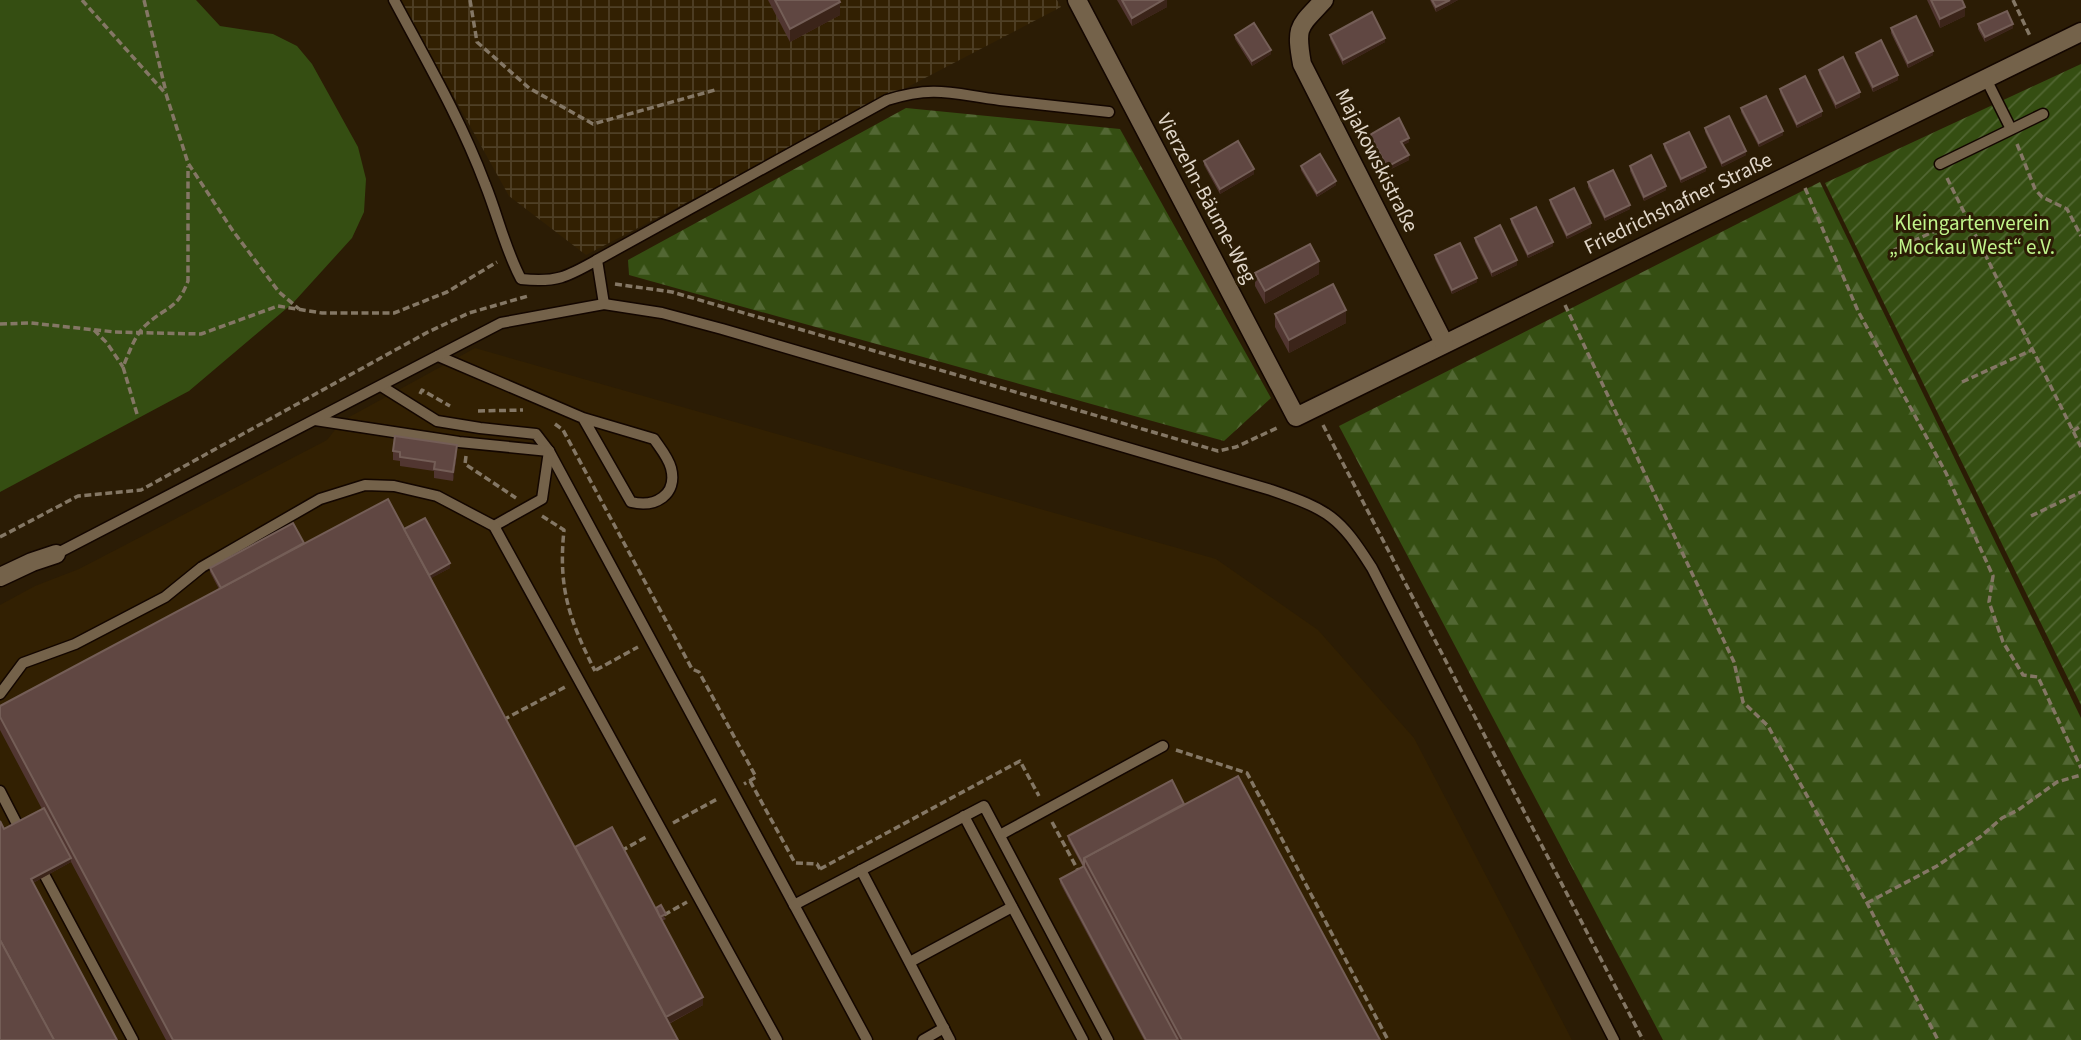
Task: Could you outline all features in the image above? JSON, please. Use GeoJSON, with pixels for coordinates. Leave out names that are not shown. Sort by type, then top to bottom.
{"type":"FeatureCollection","features":[{"type":"Feature","properties":{"kind":"street","name":"Vierzehn-Bäume-Weg"},"geometry":{"type":"LineString","coordinates":[[1077,0],[1296,417]]}},
{"type":"Feature","properties":{"kind":"street","name":"Majakowskistraße"},"geometry":{"type":"LineString","coordinates":[[1324,0],[1303,21],[1298,41],[1303,64],[1444,343]]}},
{"type":"Feature","properties":{"kind":"street","name":"Friedrichshafner Straße"},"geometry":{"type":"LineString","coordinates":[[1296,417],[2081,32]]}},
{"type":"Feature","properties":{"kind":"street"},"geometry":{"type":"LineString","coordinates":[[0,577],[57,554]]}},
{"type":"Feature","properties":{"kind":"lane"},"geometry":{"type":"LineString","coordinates":[[394,0],[465,135],[486,184],[508,256],[521,279],[548,282],[573,274],[887,100],[915,92],[948,91],[1109,112]]}},
{"type":"Feature","properties":{"kind":"lane"},"geometry":{"type":"LineString","coordinates":[[1986,79],[2011,130]]}},
{"type":"Feature","properties":{"kind":"lane"},"geometry":{"type":"LineString","coordinates":[[1940,164],[2043,114]]}},
{"type":"Feature","properties":{"kind":"lane"},"geometry":{"type":"LineString","coordinates":[[597,260],[604,304]]}},
{"type":"Feature","properties":{"kind":"lane"},"geometry":{"type":"LineString","coordinates":[[57,554],[501,323],[604,304],[662,313],[722,329],[1271,490],[1330,514],[1351,535],[1372,568],[1614,1040]]}},
{"type":"Feature","properties":{"kind":"lane"},"geometry":{"type":"LineString","coordinates":[[438,356],[583,418],[654,439],[671,466],[670,488],[663,497],[642,505],[631,502],[583,418]]}},
{"type":"Feature","properties":{"kind":"lane"},"geometry":{"type":"LineString","coordinates":[[381,386],[437,421],[536,434],[549,451],[866,1040]]}},
{"type":"Feature","properties":{"kind":"lane"},"geometry":{"type":"LineString","coordinates":[[315,420],[467,443],[549,451]]}},
{"type":"Feature","properties":{"kind":"lane"},"geometry":{"type":"LineString","coordinates":[[494,526],[542,499],[549,451]]}},
{"type":"Feature","properties":{"kind":"lane"},"geometry":{"type":"LineString","coordinates":[[2,697],[23,663],[75,644],[165,597],[202,567],[320,499],[365,485],[394,486],[437,496],[494,526],[777,1040]]}},
{"type":"Feature","properties":{"kind":"lane"},"geometry":{"type":"LineString","coordinates":[[1000,835],[1163,746]]}},
{"type":"Feature","properties":{"kind":"lane"},"geometry":{"type":"LineString","coordinates":[[0,791],[18,826]]}},
{"type":"Feature","properties":{"kind":"lane"},"geometry":{"type":"LineString","coordinates":[[794,905],[984,806],[1108,1040]]}},
{"type":"Feature","properties":{"kind":"lane"},"geometry":{"type":"LineString","coordinates":[[964,816],[1080,1039]]}},
{"type":"Feature","properties":{"kind":"lane"},"geometry":{"type":"LineString","coordinates":[[861,870],[950,1040]]}},
{"type":"Feature","properties":{"kind":"lane"},"geometry":{"type":"LineString","coordinates":[[45,876],[133,1040]]}},
{"type":"Feature","properties":{"kind":"lane"},"geometry":{"type":"LineString","coordinates":[[909,962],[1012,907]]}},
{"type":"Feature","properties":{"kind":"lane"},"geometry":{"type":"LineString","coordinates":[[923,1040],[944,1028]]}},
{"type":"Feature","properties":{"kind":"path"},"geometry":{"type":"LineString","coordinates":[[82,0],[166,94]]}},
{"type":"Feature","properties":{"kind":"path"},"geometry":{"type":"LineString","coordinates":[[144,0],[166,94],[188,163],[256,262],[279,292],[299,309]]}},
{"type":"Feature","properties":{"kind":"path"},"geometry":{"type":"LineString","coordinates":[[470,0],[477,42],[529,89],[593,124],[715,90]]}},
{"type":"Feature","properties":{"kind":"path"},"geometry":{"type":"LineString","coordinates":[[2013,0],[2039,52]]}},
{"type":"Feature","properties":{"kind":"path"},"geometry":{"type":"LineString","coordinates":[[2011,130],[2035,189],[2042,197],[2067,209],[2081,236]]}},
{"type":"Feature","properties":{"kind":"path"},"geometry":{"type":"LineString","coordinates":[[123,367],[139,332],[181,298],[188,281],[188,163]]}},
{"type":"Feature","properties":{"kind":"path"},"geometry":{"type":"LineString","coordinates":[[1940,164],[2081,447]]}},
{"type":"Feature","properties":{"kind":"path"},"geometry":{"type":"LineString","coordinates":[[1797,170],[1858,312],[1946,473],[1993,576],[1989,602],[2003,642],[2024,676],[2038,677],[2081,768]]}},
{"type":"Feature","properties":{"kind":"path"},"geometry":{"type":"LineString","coordinates":[[1894,250],[1966,216]]}},
{"type":"Feature","properties":{"kind":"path"},"geometry":{"type":"LineString","coordinates":[[0,324],[31,323],[93,330],[201,334],[278,306],[322,313],[394,313],[447,292],[508,256]]}},
{"type":"Feature","properties":{"kind":"path"},"geometry":{"type":"LineString","coordinates":[[600,284],[632,285],[672,292],[1218,452],[1236,447],[1296,417]]}},
{"type":"Feature","properties":{"kind":"path"},"geometry":{"type":"LineString","coordinates":[[1556,288],[1734,662],[1743,702],[1768,726],[1867,903],[1938,1040]]}},
{"type":"Feature","properties":{"kind":"path"},"geometry":{"type":"LineString","coordinates":[[0,537],[78,496],[141,491],[428,332],[468,313],[537,293]]}},
{"type":"Feature","properties":{"kind":"path"},"geometry":{"type":"LineString","coordinates":[[93,330],[107,343],[123,367],[137,414]]}},
{"type":"Feature","properties":{"kind":"path"},"geometry":{"type":"LineString","coordinates":[[1962,382],[2032,350]]}},
{"type":"Feature","properties":{"kind":"path"},"geometry":{"type":"LineString","coordinates":[[1314,408],[1643,1040]]}},
{"type":"Feature","properties":{"kind":"path"},"geometry":{"type":"LineString","coordinates":[[2073,431],[2081,426]]}},
{"type":"Feature","properties":{"kind":"path"},"geometry":{"type":"LineString","coordinates":[[467,443],[465,464],[564,530],[561,557],[563,589],[569,613],[595,671]]}},
{"type":"Feature","properties":{"kind":"path"},"geometry":{"type":"LineString","coordinates":[[2031,516],[2081,492]]}},
{"type":"Feature","properties":{"kind":"path"},"geometry":{"type":"LineString","coordinates":[[1163,746],[1247,773],[1388,1040]]}},
{"type":"Feature","properties":{"kind":"path"},"geometry":{"type":"LineString","coordinates":[[1867,903],[1937,866],[1980,837],[2002,817],[2018,810],[2057,782],[2081,775]]}},
{"type":"Feature","properties":{"kind":"path"},"geometry":{"type":"LineString","coordinates":[[664,915],[698,897]]}},
{"type":"Feature","properties":{"kind":"shaded area"},"geometry":{"type":"Polygon","coordinates":[[[400,0],[1057,0],[1061,7],[586,255],[509,196],[400,0]]]}},
{"type":"Feature","properties":{"kind":"shaded area"},"geometry":{"type":"Polygon","coordinates":[[[475,348],[1216,559],[1318,630],[1414,738],[1572,1040],[0,1040],[0,605],[35,586],[79,569],[327,440],[342,421],[475,348]]]}},
{"type":"Feature","properties":{"kind":"green space"},"geometry":{"type":"Polygon","coordinates":[[[0,0],[196,0],[220,26],[273,34],[297,46],[312,64],[358,147],[366,179],[364,212],[352,238],[293,303],[189,391],[0,492],[0,0]]]}},
{"type":"Feature","properties":{"kind":"green space","name":"Kleingartenverein „Mockau West“ e.V."},"geometry":{"type":"Polygon","coordinates":[[[2081,64],[2081,705],[1825,183],[2081,64]]]}},
{"type":"Feature","properties":{"kind":"green space"},"geometry":{"type":"Polygon","coordinates":[[[906,108],[1120,129],[1271,398],[1224,441],[629,275],[628,260],[906,108]]]}},
{"type":"Feature","properties":{"kind":"green space"},"geometry":{"type":"Polygon","coordinates":[[[1820,182],[2081,718],[2081,1040],[1663,1040],[1339,426],[1820,182]]]}},
{"type":"Feature","properties":{"kind":"building"},"geometry":{"type":"Polygon","coordinates":[[[775,0],[839,0],[840,2],[790,29],[775,0]]]}},
{"type":"Feature","properties":{"kind":"building"},"geometry":{"type":"Polygon","coordinates":[[[1122,0],[1163,0],[1132,18],[1122,0]]]}},
{"type":"Feature","properties":{"kind":"building"},"geometry":{"type":"Polygon","coordinates":[[[1432,0],[1450,0],[1436,7],[1432,0]]]}},
{"type":"Feature","properties":{"kind":"building"},"geometry":{"type":"Polygon","coordinates":[[[1931,0],[1962,0],[1965,7],[1940,19],[1931,0]]]}},
{"type":"Feature","properties":{"kind":"building"},"geometry":{"type":"Polygon","coordinates":[[[2007,11],[2013,24],[1985,37],[1978,24],[2007,11]]]}},
{"type":"Feature","properties":{"kind":"building"},"geometry":{"type":"Polygon","coordinates":[[[1372,12],[1385,38],[1343,60],[1330,35],[1372,12]]]}},
{"type":"Feature","properties":{"kind":"building"},"geometry":{"type":"Polygon","coordinates":[[[1916,16],[1933,51],[1908,63],[1891,28],[1916,16]]]}},
{"type":"Feature","properties":{"kind":"building"},"geometry":{"type":"Polygon","coordinates":[[[1254,23],[1271,50],[1252,61],[1235,35],[1254,23]]]}},
{"type":"Feature","properties":{"kind":"building"},"geometry":{"type":"Polygon","coordinates":[[[1881,40],[1898,75],[1873,87],[1856,53],[1881,40]]]}},
{"type":"Feature","properties":{"kind":"building"},"geometry":{"type":"Polygon","coordinates":[[[1843,57],[1860,92],[1836,104],[1819,70],[1843,57]]]}},
{"type":"Feature","properties":{"kind":"building"},"geometry":{"type":"Polygon","coordinates":[[[1805,76],[1822,111],[1797,124],[1780,89],[1805,76]]]}},
{"type":"Feature","properties":{"kind":"building"},"geometry":{"type":"Polygon","coordinates":[[[1766,96],[1783,131],[1759,143],[1741,108],[1766,96]]]}},
{"type":"Feature","properties":{"kind":"building"},"geometry":{"type":"Polygon","coordinates":[[[1729,116],[1746,151],[1722,163],[1705,128],[1729,116]]]}},
{"type":"Feature","properties":{"kind":"building"},"geometry":{"type":"Polygon","coordinates":[[[1399,118],[1409,138],[1401,142],[1409,155],[1387,167],[1370,135],[1399,118]]]}},
{"type":"Feature","properties":{"kind":"building"},"geometry":{"type":"Polygon","coordinates":[[[1689,132],[1706,167],[1681,179],[1664,144],[1689,132]]]}},
{"type":"Feature","properties":{"kind":"building"},"geometry":{"type":"Polygon","coordinates":[[[1238,141],[1254,169],[1220,189],[1204,161],[1238,141]]]}},
{"type":"Feature","properties":{"kind":"building"},"geometry":{"type":"Polygon","coordinates":[[[1320,154],[1336,181],[1317,193],[1301,166],[1320,154]]]}},
{"type":"Feature","properties":{"kind":"building"},"geometry":{"type":"Polygon","coordinates":[[[1651,155],[1666,186],[1644,197],[1630,166],[1651,155]]]}},
{"type":"Feature","properties":{"kind":"building"},"geometry":{"type":"Polygon","coordinates":[[[1613,170],[1630,205],[1605,217],[1588,182],[1613,170]]]}},
{"type":"Feature","properties":{"kind":"building"},"geometry":{"type":"Polygon","coordinates":[[[1574,188],[1591,223],[1567,235],[1550,200],[1574,188]]]}},
{"type":"Feature","properties":{"kind":"building"},"geometry":{"type":"Polygon","coordinates":[[[1536,207],[1553,242],[1528,254],[1511,219],[1536,207]]]}},
{"type":"Feature","properties":{"kind":"building"},"geometry":{"type":"Polygon","coordinates":[[[1500,225],[1517,260],[1492,272],[1475,238],[1500,225]]]}},
{"type":"Feature","properties":{"kind":"building"},"geometry":{"type":"Polygon","coordinates":[[[1460,243],[1477,278],[1452,290],[1435,255],[1460,243]]]}},
{"type":"Feature","properties":{"kind":"building"},"geometry":{"type":"Polygon","coordinates":[[[1310,244],[1319,261],[1265,291],[1255,273],[1310,244]]]}},
{"type":"Feature","properties":{"kind":"building"},"geometry":{"type":"Polygon","coordinates":[[[1333,284],[1346,310],[1289,340],[1275,314],[1333,284]]]}},
{"type":"Feature","properties":{"kind":"building"},"geometry":{"type":"Polygon","coordinates":[[[395,436],[457,445],[453,472],[434,469],[435,462],[400,457],[400,452],[393,451],[395,436]]]}},
{"type":"Feature","properties":{"kind":"building"},"geometry":{"type":"Polygon","coordinates":[[[388,499],[678,1040],[173,1040],[0,717],[0,706],[388,499]]]}},
{"type":"Feature","properties":{"kind":"building"},"geometry":{"type":"Polygon","coordinates":[[[425,518],[450,563],[429,575],[404,529],[425,518]]]}},
{"type":"Feature","properties":{"kind":"building"},"geometry":{"type":"Polygon","coordinates":[[[293,523],[304,543],[221,588],[210,568],[293,523]]]}},
{"type":"Feature","properties":{"kind":"building"},"geometry":{"type":"Polygon","coordinates":[[[1238,776],[1380,1040],[1182,1040],[1084,858],[1238,776]]]}},
{"type":"Feature","properties":{"kind":"building"},"geometry":{"type":"Polygon","coordinates":[[[1172,780],[1184,804],[1084,858],[1084,866],[1068,836],[1172,780]]]}},
{"type":"Feature","properties":{"kind":"building"},"geometry":{"type":"Polygon","coordinates":[[[44,808],[71,858],[31,879],[117,1040],[54,1040],[0,940],[0,821],[4,829],[44,808]]]}},
{"type":"Feature","properties":{"kind":"building"},"geometry":{"type":"Polygon","coordinates":[[[612,827],[703,997],[666,1017],[575,847],[612,827]]]}},
{"type":"Feature","properties":{"kind":"building"},"geometry":{"type":"Polygon","coordinates":[[[1084,866],[1178,1040],[1146,1040],[1060,879],[1084,866]]]}},
{"type":"Feature","properties":{"kind":"building"},"geometry":{"type":"Polygon","coordinates":[[[661,905],[666,914],[660,917],[656,908],[661,905]]]}},
{"type":"Feature","properties":{"kind":"building"},"geometry":{"type":"Polygon","coordinates":[[[0,940],[54,1040],[0,1040],[0,940]]]}}]}
